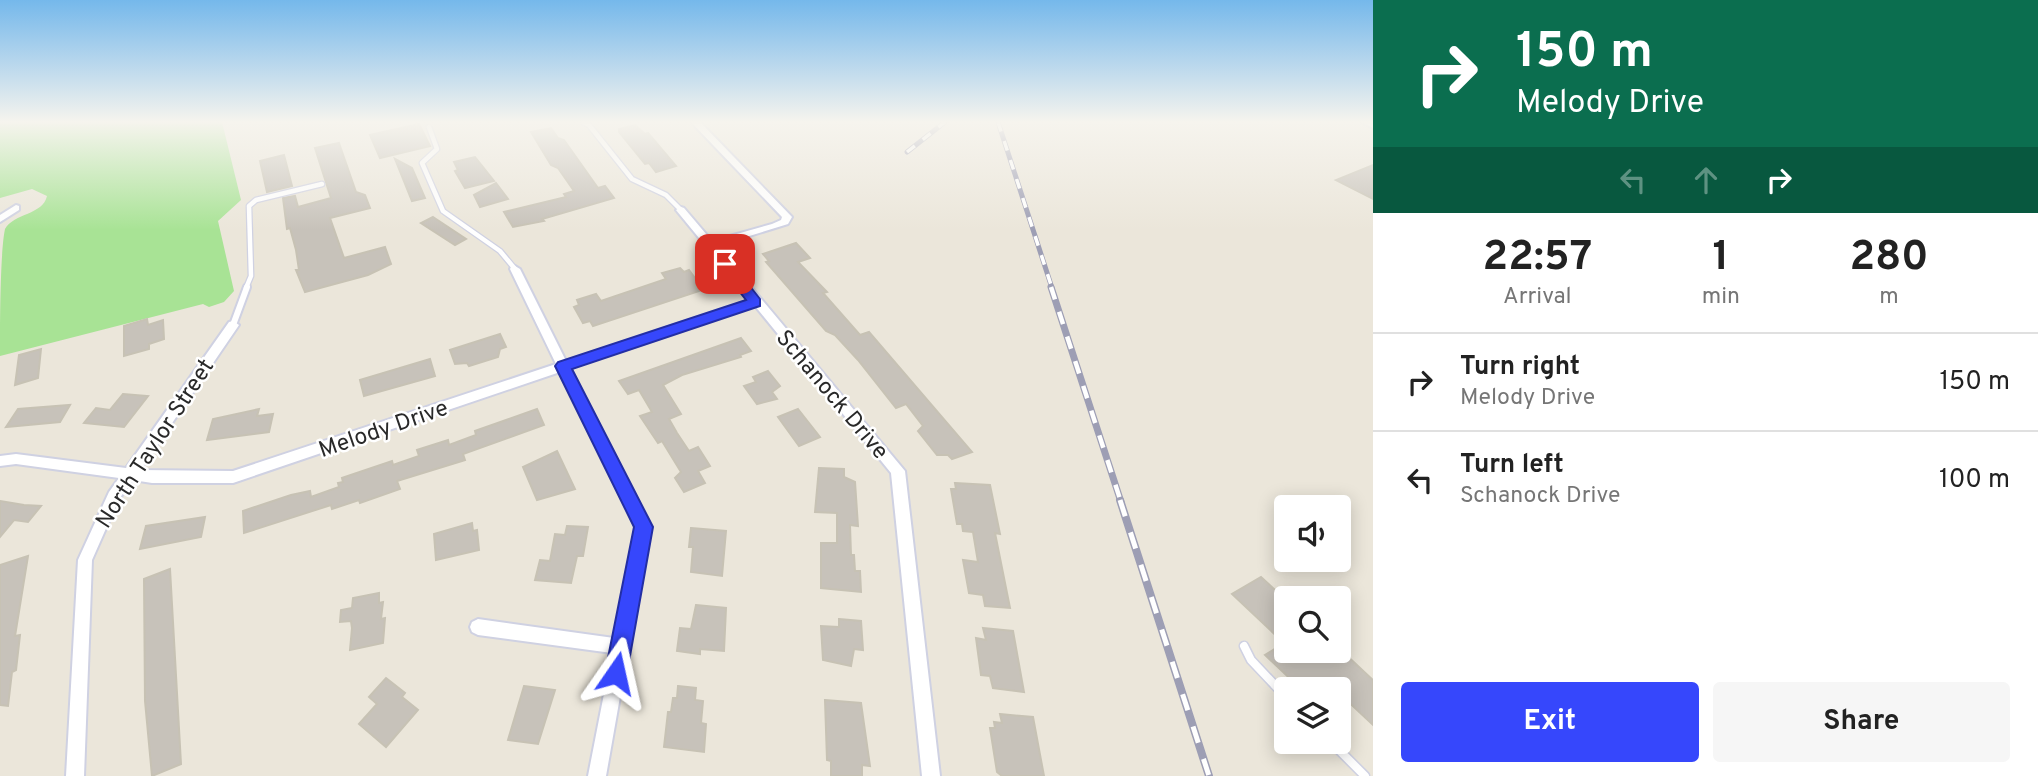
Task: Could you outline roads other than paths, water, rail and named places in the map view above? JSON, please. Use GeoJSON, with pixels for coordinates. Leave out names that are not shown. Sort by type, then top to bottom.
{"type":"FeatureCollection","features":[{"type":"Feature","properties":{"kind":"street"},"geometry":{"type":"LineString","coordinates":[[710,245],[775,226],[785,222],[787,217],[730,158]]}},
{"type":"Feature","properties":{"kind":"street"},"geometry":{"type":"LineString","coordinates":[[0,219],[16,208]]}},
{"type":"Feature","properties":{"kind":"street","name":"Schanock Drive"},"geometry":{"type":"LineString","coordinates":[[681,210],[898,471],[931,776]]}},
{"type":"Feature","properties":{"kind":"street"},"geometry":{"type":"LineString","coordinates":[[515,269],[643,527],[597,776]]}},
{"type":"Feature","properties":{"kind":"street","name":"Melody Drive"},"geometry":{"type":"LineString","coordinates":[[0,461],[16,459],[129,474],[188,478],[233,477],[755,302]]}},
{"type":"Feature","properties":{"kind":"street","name":"North Taylor Street"},"geometry":{"type":"LineString","coordinates":[[75,776],[85,560],[101,521],[129,474],[233,325]]}},
{"type":"Feature","properties":{"kind":"street"},"geometry":{"type":"LineString","coordinates":[[478,627],[621,647]]}},
{"type":"Feature","properties":{"kind":"lane"},"geometry":{"type":"LineString","coordinates":[[427,158],[422,163],[443,211],[500,251],[515,269]]}},
{"type":"Feature","properties":{"kind":"lane"},"geometry":{"type":"LineString","coordinates":[[616,158],[632,179],[666,195],[681,210]]}},
{"type":"Feature","properties":{"kind":"lane"},"geometry":{"type":"LineString","coordinates":[[233,325],[251,276],[249,206],[256,200],[323,184]]}},
{"type":"Feature","properties":{"kind":"lane"},"geometry":{"type":"LineString","coordinates":[[1244,646],[1251,660],[1274,684]]}},
{"type":"Feature","properties":{"kind":"lane"},"geometry":{"type":"LineString","coordinates":[[1343,754],[1365,776]]}},
{"type":"Feature","properties":{"kind":"railway"},"geometry":{"type":"LineString","coordinates":[[1010,158],[1052,288]]}},
{"type":"Feature","properties":{"kind":"railway"},"geometry":{"type":"LineString","coordinates":[[1051,287],[1121,502]]}},
{"type":"Feature","properties":{"kind":"railway"},"geometry":{"type":"LineString","coordinates":[[1120,500],[1209,776]]}}]}
